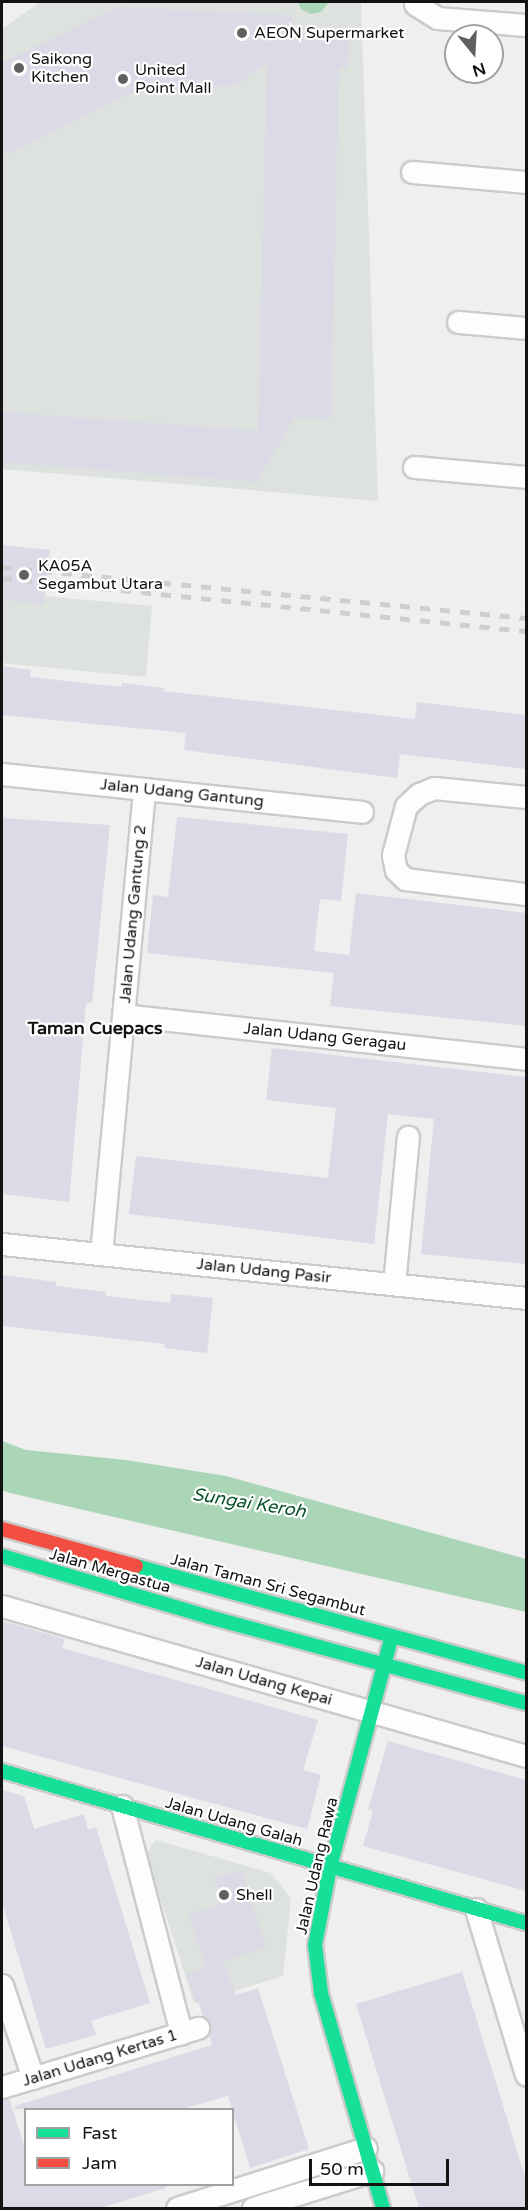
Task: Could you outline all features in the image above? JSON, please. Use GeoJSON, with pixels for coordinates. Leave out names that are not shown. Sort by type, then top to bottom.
{"type":"FeatureCollection","features":[{"type":"Feature","properties":{"kind":"street"},"geometry":{"type":"LineString","coordinates":[[419,2],[415,4],[437,18],[526,25]]}},
{"type":"Feature","properties":{"kind":"street"},"geometry":{"type":"LineString","coordinates":[[412,171],[526,182]]}},
{"type":"Feature","properties":{"kind":"street"},"geometry":{"type":"LineString","coordinates":[[458,322],[526,328]]}},
{"type":"Feature","properties":{"kind":"street"},"geometry":{"type":"LineString","coordinates":[[414,467],[526,477]]}},
{"type":"Feature","properties":{"kind":"street","name":"Jalan Udang Gantung"},"geometry":{"type":"LineString","coordinates":[[2,774],[362,812]]}},
{"type":"Feature","properties":{"kind":"street"},"geometry":{"type":"LineString","coordinates":[[526,797],[434,788],[419,794],[406,806],[393,855],[396,870],[405,879],[526,894]]}},
{"type":"Feature","properties":{"kind":"street","name":"Jalan Udang Gantung 2"},"geometry":{"type":"LineString","coordinates":[[101,1254],[144,789]]}},
{"type":"Feature","properties":{"kind":"street","name":"Jalan Udang Geragau"},"geometry":{"type":"LineString","coordinates":[[123,1015],[526,1059]]}},
{"type":"Feature","properties":{"kind":"street"},"geometry":{"type":"LineString","coordinates":[[394,1284],[408,1137]]}},
{"type":"Feature","properties":{"kind":"street","name":"Jalan Udang Pasir"},"geometry":{"type":"LineString","coordinates":[[2,1244],[526,1298]]}},
{"type":"Feature","properties":{"kind":"street","name":"Jalan Taman Sri Segambut"},"geometry":{"type":"LineString","coordinates":[[2,1529],[526,1673]]}},
{"type":"Feature","properties":{"kind":"street","name":"Jalan Mergastua"},"geometry":{"type":"LineString","coordinates":[[2,1556],[209,1617],[385,1664]]}},
{"type":"Feature","properties":{"kind":"street","name":"Jalan Udang Kepai"},"geometry":{"type":"LineString","coordinates":[[2,1606],[526,1756]]}},
{"type":"Feature","properties":{"kind":"street","name":"Jalan Udang Rawa"},"geometry":{"type":"LineString","coordinates":[[383,2208],[321,1992],[315,1945],[330,1867],[392,1636]]}},
{"type":"Feature","properties":{"kind":"street"},"geometry":{"type":"LineString","coordinates":[[385,1664],[526,1703]]}},
{"type":"Feature","properties":{"kind":"street","name":"Jalan Udang Galah"},"geometry":{"type":"LineString","coordinates":[[2,1771],[526,1923]]}},
{"type":"Feature","properties":{"kind":"street","name":"Jalan Udang Kertas 1"},"geometry":{"type":"LineString","coordinates":[[2,2087],[189,2031],[122,1806]]}},
{"type":"Feature","properties":{"kind":"street"},"geometry":{"type":"LineString","coordinates":[[476,1909],[526,2075]]}},
{"type":"Feature","properties":{"kind":"street"},"geometry":{"type":"LineString","coordinates":[[2,1985],[33,2078]]}},
{"type":"Feature","properties":{"kind":"street"},"geometry":{"type":"LineString","coordinates":[[177,2208],[366,2148]]}},
{"type":"Feature","properties":{"kind":"street"},"geometry":{"type":"LineString","coordinates":[[253,2208],[372,2171]]}},
{"type":"Feature","properties":{"kind":"shaded area"},"geometry":{"type":"Polygon","coordinates":[[[40,2],[361,2],[378,501],[2,469],[2,29],[40,2]]]}},
{"type":"Feature","properties":{"kind":"shaded area"},"geometry":{"type":"Polygon","coordinates":[[[2,592],[152,606],[146,677],[2,663],[2,592]]]}},
{"type":"Feature","properties":{"kind":"shaded area"},"geometry":{"type":"Polygon","coordinates":[[[156,1840],[271,1873],[291,1899],[283,1976],[194,2003],[146,1854],[156,1840]]]}},
{"type":"Feature","properties":{"kind":"water"},"geometry":{"type":"Polygon","coordinates":[[[298,2],[329,2],[321,12],[311,14],[301,9],[298,2]]]}},
{"type":"Feature","properties":{"kind":"water","name":"Sungai Keroh"},"geometry":{"type":"Polygon","coordinates":[[[2,1441],[26,1450],[126,1460],[226,1476],[526,1559],[526,1612],[10,1493],[2,1490],[2,1441]]]}},
{"type":"Feature","properties":{"kind":"building"},"geometry":{"type":"Polygon","coordinates":[[[117,7],[294,15],[288,28],[350,30],[348,68],[339,68],[331,419],[294,418],[257,482],[2,462],[2,412],[258,431],[267,63],[234,86],[204,86],[185,94],[133,92],[10,153],[2,148],[2,63],[117,7]]]}},
{"type":"Feature","properties":{"kind":"building","name":"KA05A Segambut Utara"},"geometry":{"type":"Polygon","coordinates":[[[2,545],[50,550],[44,604],[2,600],[2,545]]]}},
{"type":"Feature","properties":{"kind":"building"},"geometry":{"type":"Polygon","coordinates":[[[2,666],[31,670],[30,677],[121,687],[122,683],[164,688],[163,691],[415,719],[417,702],[526,715],[526,769],[400,754],[397,778],[184,750],[186,733],[2,715],[2,666]]]}},
{"type":"Feature","properties":{"kind":"building"},"geometry":{"type":"Polygon","coordinates":[[[177,817],[348,834],[341,901],[320,899],[314,951],[349,955],[356,893],[526,913],[526,1026],[330,1006],[334,973],[147,953],[153,895],[168,897],[177,817]]]}},
{"type":"Feature","properties":{"kind":"building"},"geometry":{"type":"Polygon","coordinates":[[[2,818],[110,825],[92,1003],[86,1003],[69,1202],[2,1194],[2,818]]]}},
{"type":"Feature","properties":{"kind":"building"},"geometry":{"type":"Polygon","coordinates":[[[272,1048],[526,1077],[526,1264],[421,1254],[434,1119],[388,1114],[374,1244],[129,1214],[136,1156],[328,1178],[336,1108],[266,1100],[272,1048]]]}},
{"type":"Feature","properties":{"kind":"building"},"geometry":{"type":"Polygon","coordinates":[[[2,1275],[56,1282],[56,1286],[106,1292],[106,1296],[170,1303],[171,1294],[213,1298],[207,1353],[164,1348],[165,1344],[2,1326],[2,1275]]]}},
{"type":"Feature","properties":{"kind":"building"},"geometry":{"type":"Polygon","coordinates":[[[2,1621],[65,1639],[62,1648],[318,1720],[303,1770],[321,1775],[307,1829],[2,1746],[2,1621]]]}},
{"type":"Feature","properties":{"kind":"building"},"geometry":{"type":"Polygon","coordinates":[[[388,1741],[526,1780],[526,1891],[363,1846],[373,1811],[368,1809],[388,1741]]]}},
{"type":"Feature","properties":{"kind":"building"},"geometry":{"type":"Polygon","coordinates":[[[2,1790],[24,1796],[34,1829],[84,1814],[88,1830],[96,1827],[150,2003],[91,2021],[96,2035],[46,2049],[2,1902],[2,1790]]]}},
{"type":"Feature","properties":{"kind":"building"},"geometry":{"type":"Polygon","coordinates":[[[241,1870],[266,1947],[223,1961],[236,1995],[258,1988],[309,2149],[250,2168],[234,2116],[234,2108],[232,2108],[228,2096],[186,2108],[15,2109],[15,2106],[212,2045],[209,2034],[210,2024],[203,2017],[186,1974],[206,1967],[189,1915],[223,1904],[215,1878],[241,1870]]]}},
{"type":"Feature","properties":{"kind":"building"},"geometry":{"type":"Polygon","coordinates":[[[462,1972],[526,2180],[526,2208],[419,2208],[356,2004],[462,1972]]]}},
{"type":"Feature","properties":{"kind":"building"},"geometry":{"type":"Polygon","coordinates":[[[9,2098],[24,2146],[24,2186],[166,2186],[166,2188],[100,2208],[2,2208],[2,2099],[9,2098]]]}},
{"type":"Feature","properties":{"kind":"railway"},"geometry":{"type":"LineString","coordinates":[[2,567],[526,618]]}},
{"type":"Feature","properties":{"kind":"railway"},"geometry":{"type":"LineString","coordinates":[[2,578],[526,631]]}},
{"type":"Feature","properties":{"kind":"traffic: fast"},"geometry":{"type":"LineString","coordinates":[[2,1556],[209,1617],[526,1703]]}},
{"type":"Feature","properties":{"kind":"traffic: fast"},"geometry":{"type":"LineString","coordinates":[[136,1566],[526,1673]]}},
{"type":"Feature","properties":{"kind":"traffic: fast"},"geometry":{"type":"LineString","coordinates":[[383,2208],[321,1993],[315,1945],[330,1867],[392,1636]]}},
{"type":"Feature","properties":{"kind":"traffic: fast"},"geometry":{"type":"LineString","coordinates":[[2,1771],[526,1923]]}},
{"type":"Feature","properties":{"kind":"traffic: jam"},"geometry":{"type":"LineString","coordinates":[[2,1529],[136,1566]]}},
{"type":"Feature","properties":{"kind":"place","name":"AEON Supermarket"},"geometry":{"type":"Point","coordinates":[242,33]}},
{"type":"Feature","properties":{"kind":"place","name":"Saikong Kitchen"},"geometry":{"type":"Point","coordinates":[19,68]}},
{"type":"Feature","properties":{"kind":"place","name":"United Point Mall"},"geometry":{"type":"Point","coordinates":[123,79]}},
{"type":"Feature","properties":{"kind":"place","name":"KA05A Segambut Utara"},"geometry":{"type":"Point","coordinates":[24,575]}},
{"type":"Feature","properties":{"kind":"place","name":"Shell"},"geometry":{"type":"Point","coordinates":[224,1895]}},
{"type":"Feature","properties":{"kind":"district","name":"Taman Cuepacs"},"geometry":{"type":"Point","coordinates":[95,1028]}}]}
